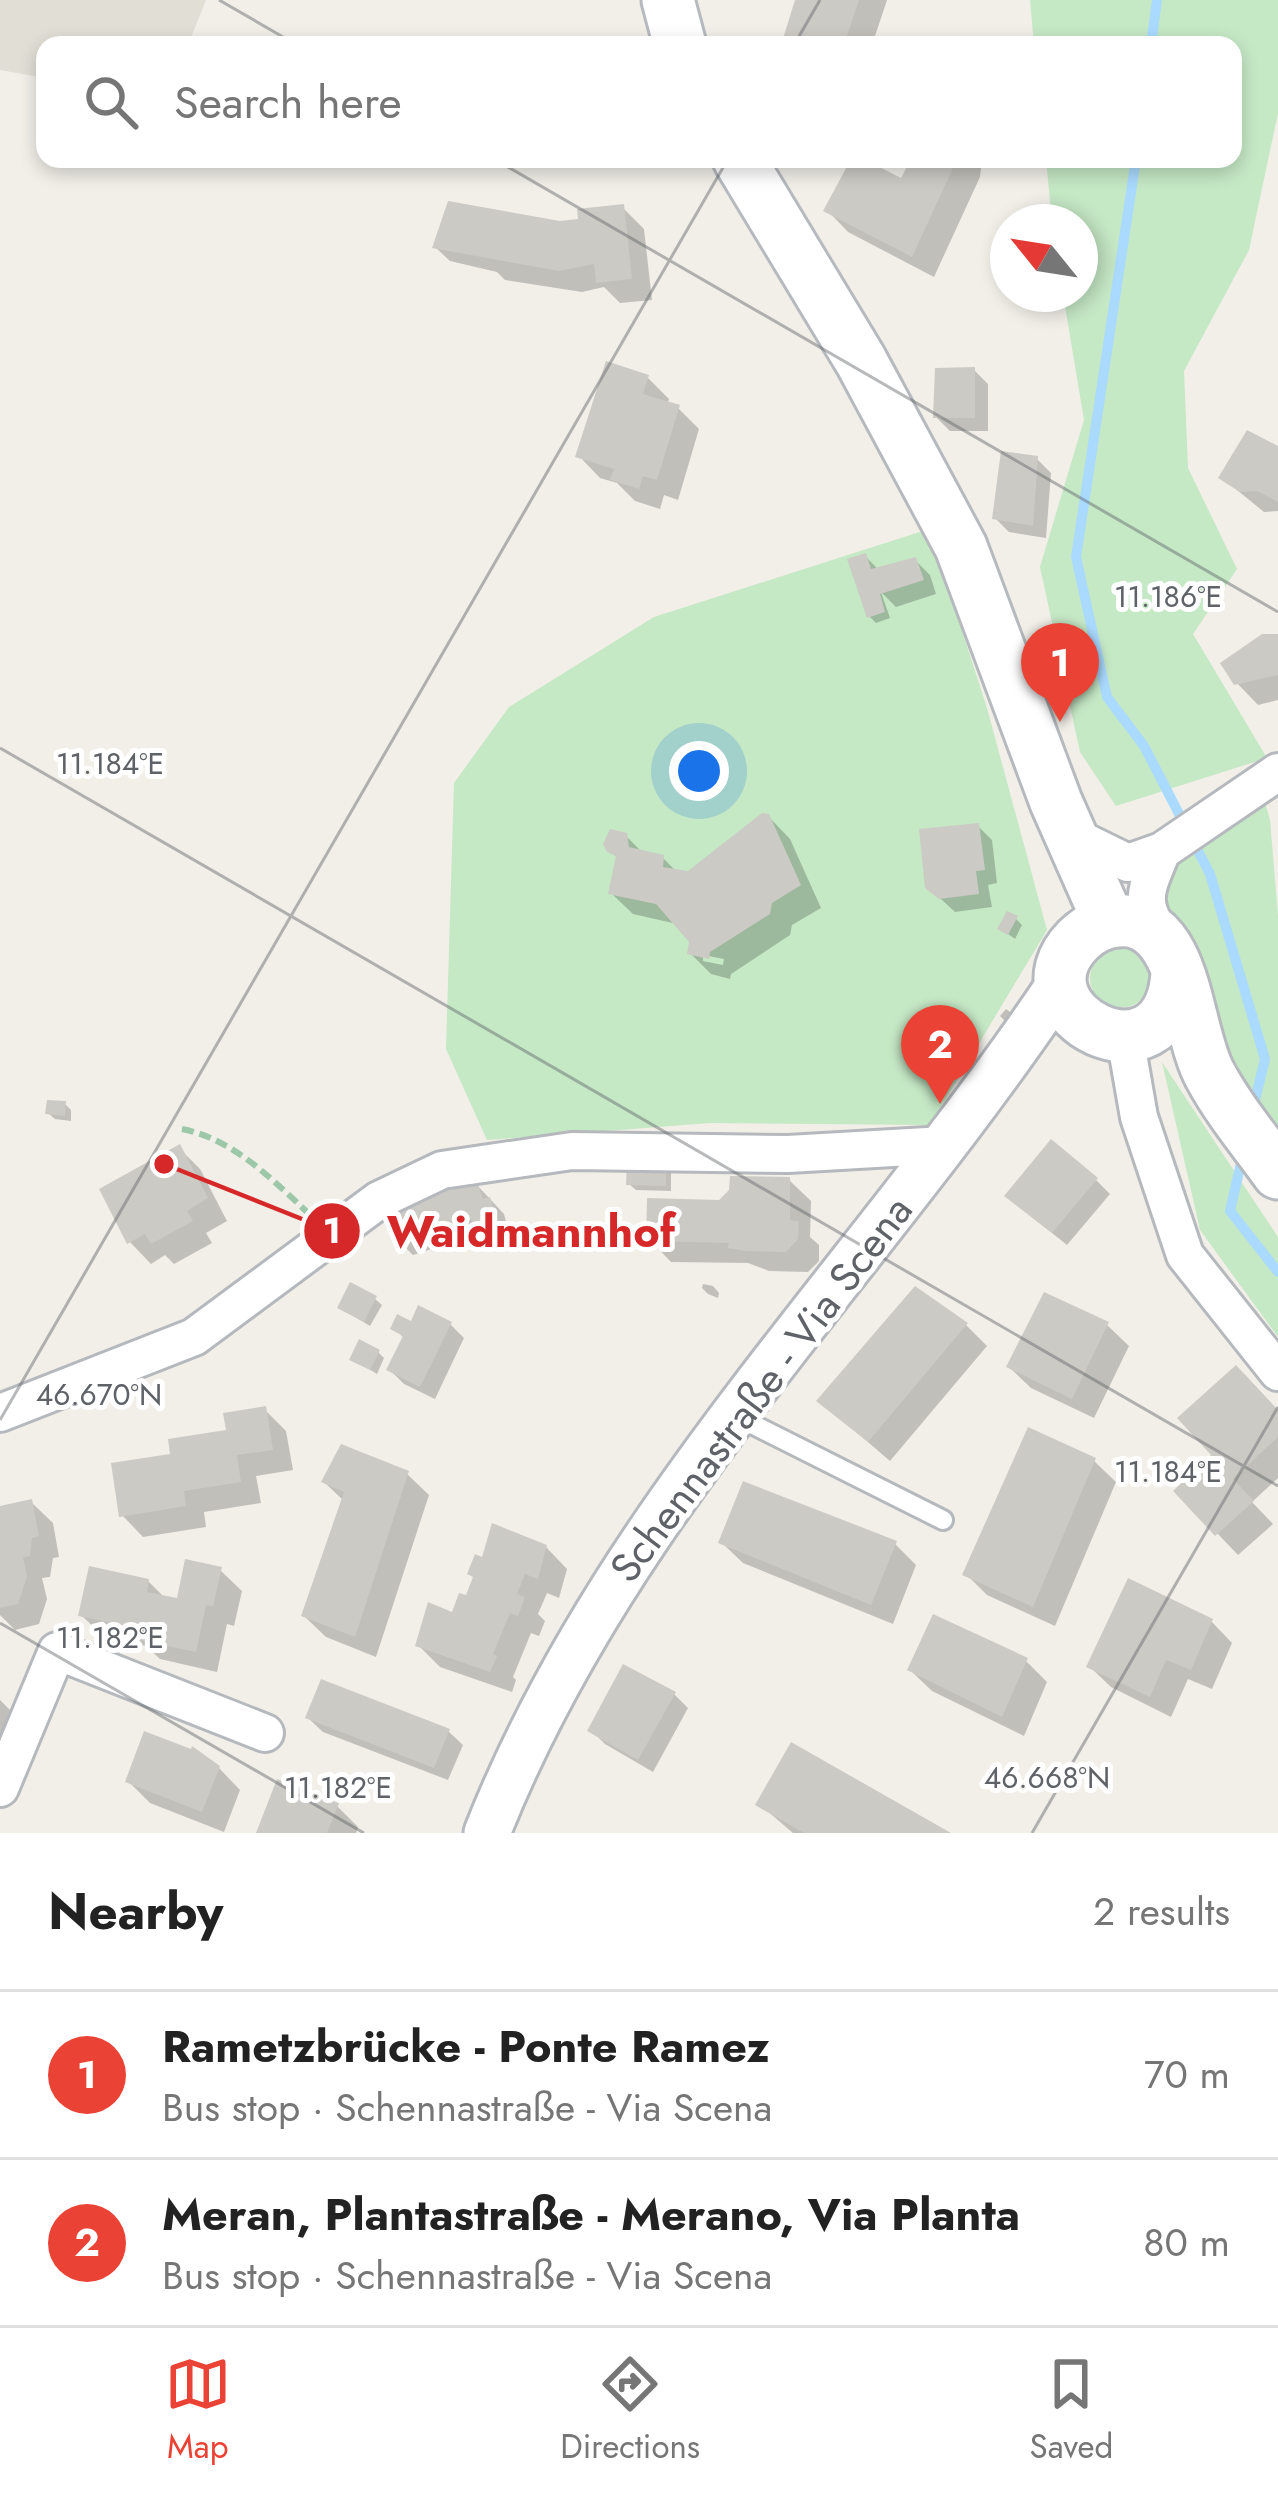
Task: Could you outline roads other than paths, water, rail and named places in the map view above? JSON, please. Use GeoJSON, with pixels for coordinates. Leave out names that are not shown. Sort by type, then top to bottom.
{"type":"FeatureCollection","features":[{"type":"Feature","properties":{"kind":"main road"},"geometry":{"type":"LineString","coordinates":[[668,0],[678,36]]}},
{"type":"Feature","properties":{"kind":"main road"},"geometry":{"type":"LineString","coordinates":[[745,168],[861,361],[962,547],[1066,819],[1081,950],[1072,1012],[1122,1034],[1174,1045],[1213,1080],[1278,1172]]}},
{"type":"Feature","properties":{"kind":"main road"},"geometry":{"type":"LineString","coordinates":[[1081,950],[1141,925],[1170,958],[1213,1080]]}},
{"type":"Feature","properties":{"kind":"main road"},"geometry":{"type":"LineString","coordinates":[[1122,1034],[1169,1009],[1170,958]]}},
{"type":"Feature","properties":{"kind":"street"},"geometry":{"type":"LineString","coordinates":[[1081,950],[1111,893],[1145,856],[1269,777]]}},
{"type":"Feature","properties":{"kind":"street"},"geometry":{"type":"LineString","coordinates":[[1066,819],[1145,856]]}},
{"type":"Feature","properties":{"kind":"street"},"geometry":{"type":"LineString","coordinates":[[1145,856],[1146,913],[1170,958]]}},
{"type":"Feature","properties":{"kind":"street","name":"Schennastraße - Via Scena"},"geometry":{"type":"LineString","coordinates":[[487,1833],[507,1781],[610,1591],[734,1415],[992,1087],[1081,950]]}},
{"type":"Feature","properties":{"kind":"street"},"geometry":{"type":"LineString","coordinates":[[1122,1034],[1139,1117],[1185,1255],[1278,1372]]}},
{"type":"Feature","properties":{"kind":"street","name":"Schennastraße - Via Scena"},"geometry":{"type":"LineString","coordinates":[[992,1087],[1068,1037],[1122,1034]]}},
{"type":"Feature","properties":{"kind":"street"},"geometry":{"type":"LineString","coordinates":[[0,1413],[194,1336],[379,1200],[442,1170],[572,1150],[788,1154],[945,1145]]}},
{"type":"Feature","properties":{"kind":"street"},"geometry":{"type":"LineString","coordinates":[[0,1788],[57,1651],[265,1733]]}},
{"type":"Feature","properties":{"kind":"lane"},"geometry":{"type":"LineString","coordinates":[[734,1415],[943,1520]]}},
{"type":"Feature","properties":{"kind":"waterway"},"geometry":{"type":"LineString","coordinates":[[1152,36],[1157,0]]}},
{"type":"Feature","properties":{"kind":"waterway"},"geometry":{"type":"LineString","coordinates":[[1135,168],[1076,557],[1107,697],[1144,746],[1210,874],[1265,1059],[1252,1112]]}},
{"type":"Feature","properties":{"kind":"waterway"},"geometry":{"type":"LineString","coordinates":[[1243,1154],[1230,1211],[1278,1272]]}},
{"type":"Feature","properties":{"kind":"place","name":"Rametzbrücke - Ponte Ramez"},"geometry":{"type":"Point","coordinates":[1060,722]}},
{"type":"Feature","properties":{"kind":"place","name":"Meran, Plantastraße - Merano, Via Planta"},"geometry":{"type":"Point","coordinates":[940,1104]}},
{"type":"Feature","properties":{"kind":"place","name":"Waidmannhof"},"geometry":{"type":"Point","coordinates":[164,1164]}}]}
